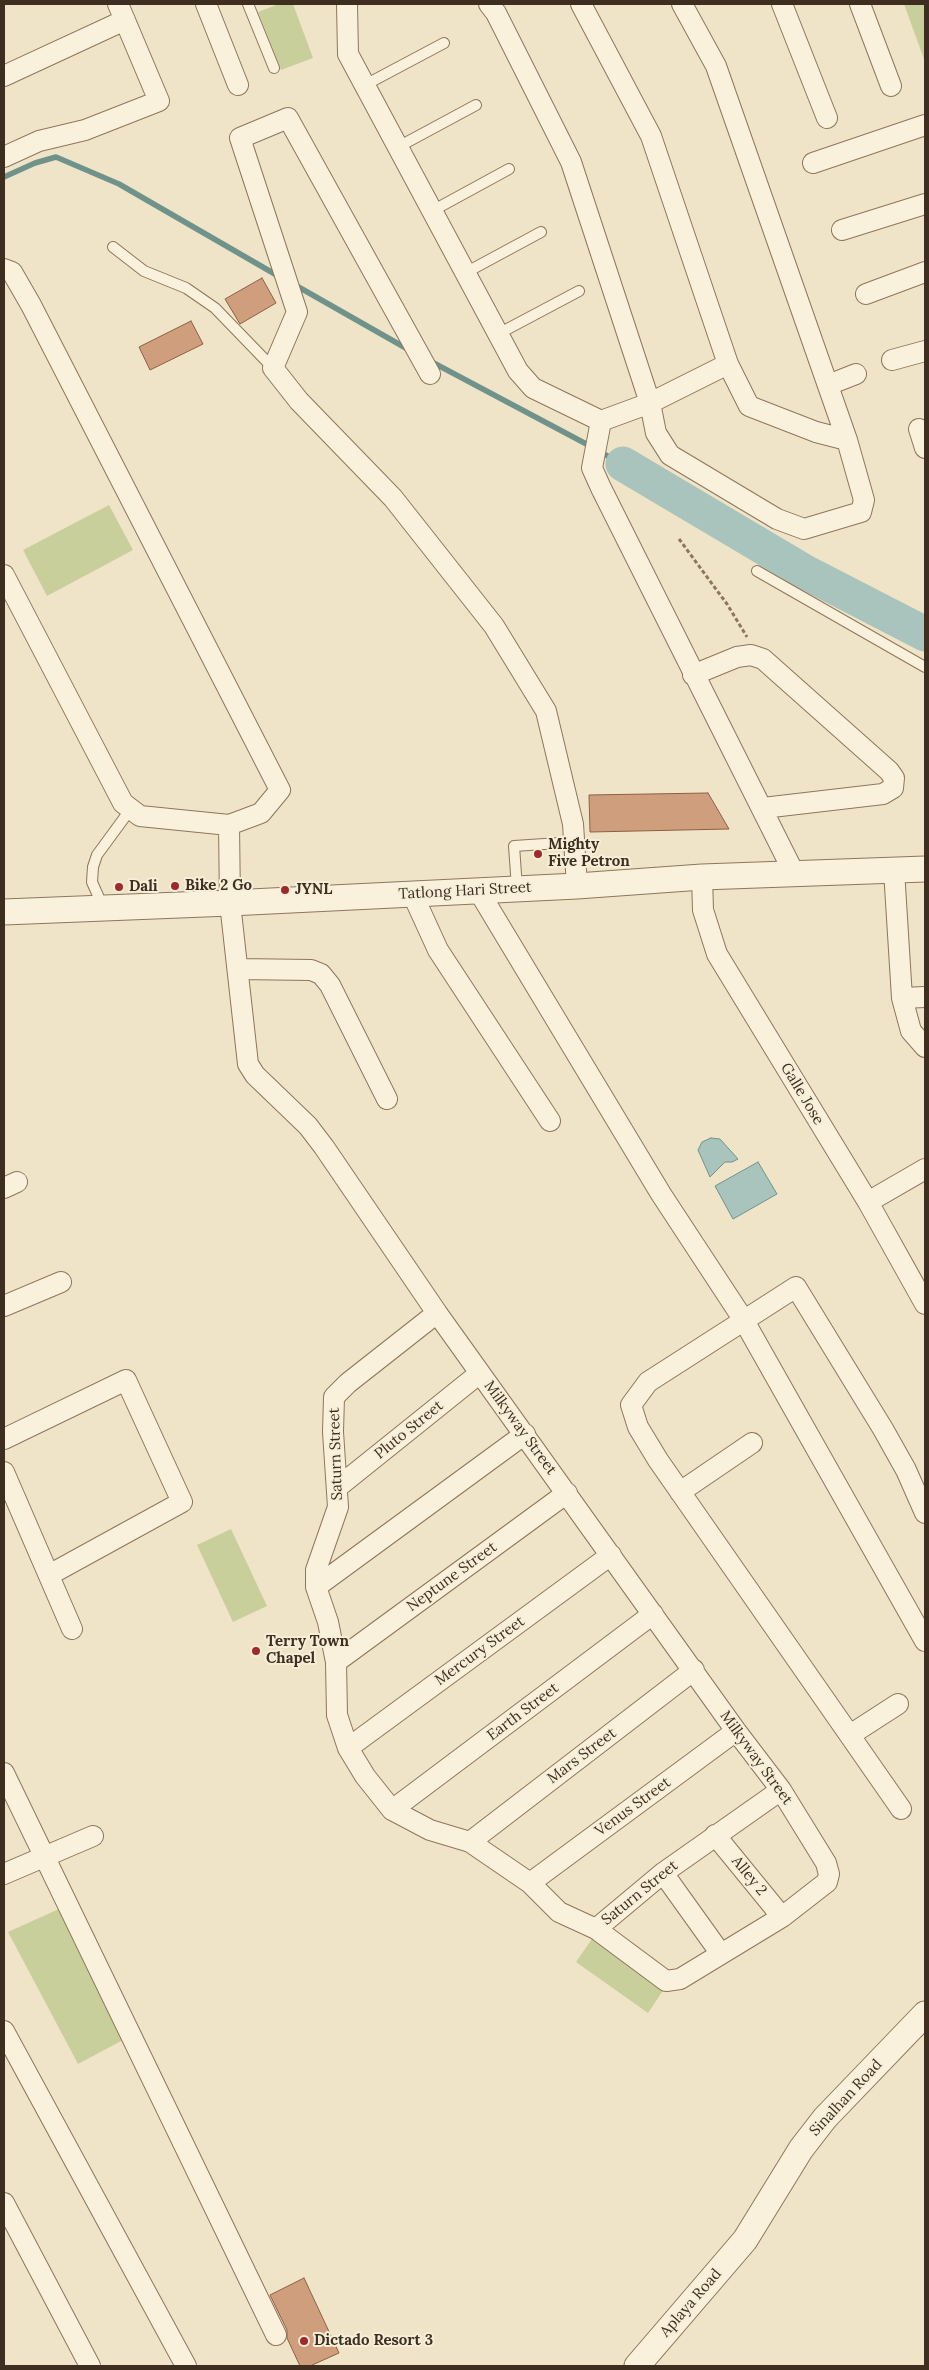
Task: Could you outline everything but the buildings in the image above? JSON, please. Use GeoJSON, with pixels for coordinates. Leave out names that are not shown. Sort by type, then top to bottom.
{"type":"FeatureCollection","features":[{"type":"Feature","properties":{"kind":"street"},"geometry":{"type":"LineString","coordinates":[[206,4],[238,85]]}},
{"type":"Feature","properties":{"kind":"street"},"geometry":{"type":"LineString","coordinates":[[347,4],[348,54],[518,371],[533,388],[600,428]]}},
{"type":"Feature","properties":{"kind":"street"},"geometry":{"type":"LineString","coordinates":[[489,4],[496,13],[571,162],[650,403],[656,434],[670,455],[778,519],[804,529],[861,512],[864,500],[847,440],[716,66],[682,4]]}},
{"type":"Feature","properties":{"kind":"street"},"geometry":{"type":"LineString","coordinates":[[581,4],[651,136],[728,364],[749,406],[816,432],[847,440]]}},
{"type":"Feature","properties":{"kind":"street"},"geometry":{"type":"LineString","coordinates":[[860,4],[891,86]]}},
{"type":"Feature","properties":{"kind":"street"},"geometry":{"type":"LineString","coordinates":[[790,6],[827,118]]}},
{"type":"Feature","properties":{"kind":"street"},"geometry":{"type":"LineString","coordinates":[[4,76],[122,12],[159,101],[85,130],[39,141],[4,157]]}},
{"type":"Feature","properties":{"kind":"street"},"geometry":{"type":"LineString","coordinates":[[430,374],[288,118],[240,138],[297,312],[273,368],[299,401],[393,498],[494,626],[546,711],[573,824],[577,886]]}},
{"type":"Feature","properties":{"kind":"street"},"geometry":{"type":"LineString","coordinates":[[813,163],[925,125]]}},
{"type":"Feature","properties":{"kind":"street"},"geometry":{"type":"LineString","coordinates":[[842,230],[925,204]]}},
{"type":"Feature","properties":{"kind":"street"},"geometry":{"type":"LineString","coordinates":[[4,268],[12,272],[31,305],[280,790],[261,813],[229,825],[140,816],[130,810],[123,803],[4,575]]}},
{"type":"Feature","properties":{"kind":"street"},"geometry":{"type":"LineString","coordinates":[[866,294],[925,272]]}},
{"type":"Feature","properties":{"kind":"street"},"geometry":{"type":"LineString","coordinates":[[892,360],[925,350]]}},
{"type":"Feature","properties":{"kind":"street"},"geometry":{"type":"LineString","coordinates":[[600,428],[728,364]]}},
{"type":"Feature","properties":{"kind":"street"},"geometry":{"type":"LineString","coordinates":[[828,385],[856,374]]}},
{"type":"Feature","properties":{"kind":"street"},"geometry":{"type":"LineString","coordinates":[[600,428],[592,468],[693,675],[763,808],[795,875]]}},
{"type":"Feature","properties":{"kind":"street"},"geometry":{"type":"LineString","coordinates":[[917,430],[925,448]]}},
{"type":"Feature","properties":{"kind":"street"},"geometry":{"type":"LineString","coordinates":[[693,675],[737,658],[751,655],[764,659],[889,771],[894,778],[893,788],[883,794],[763,808]]}},
{"type":"Feature","properties":{"kind":"street","name":"Milkyway Street"},"geometry":{"type":"LineString","coordinates":[[229,825],[230,903],[248,1064],[255,1075],[308,1126],[480,1374],[525,1434],[736,1731],[781,1790],[826,1863],[830,1874],[827,1882],[782,1917]]}},
{"type":"Feature","properties":{"kind":"street","name":"Tatlong Hari Street"},"geometry":{"type":"LineString","coordinates":[[4,912],[577,886],[702,876],[795,875],[925,869]]}},
{"type":"Feature","properties":{"kind":"street"},"geometry":{"type":"LineString","coordinates":[[894,870],[902,998],[911,1031],[925,1047]]}},
{"type":"Feature","properties":{"kind":"street","name":"Galle Jose"},"geometry":{"type":"LineString","coordinates":[[702,876],[704,910],[717,954],[868,1202],[924,1300]]}},
{"type":"Feature","properties":{"kind":"street"},"geometry":{"type":"LineString","coordinates":[[478,890],[661,1194],[743,1319],[925,1641]]}},
{"type":"Feature","properties":{"kind":"street"},"geometry":{"type":"LineString","coordinates":[[412,893],[438,950],[550,1121]]}},
{"type":"Feature","properties":{"kind":"street"},"geometry":{"type":"LineString","coordinates":[[238,969],[311,970],[321,974],[330,985],[387,1099]]}},
{"type":"Feature","properties":{"kind":"street"},"geometry":{"type":"LineString","coordinates":[[902,998],[925,997]]}},
{"type":"Feature","properties":{"kind":"street"},"geometry":{"type":"LineString","coordinates":[[868,1202],[925,1169]]}},
{"type":"Feature","properties":{"kind":"street"},"geometry":{"type":"LineString","coordinates":[[4,1306],[61,1282]]}},
{"type":"Feature","properties":{"kind":"street"},"geometry":{"type":"LineString","coordinates":[[902,1809],[658,1460],[638,1427],[632,1405],[648,1382],[743,1319],[796,1287],[883,1429],[906,1470],[925,1513]]}},
{"type":"Feature","properties":{"kind":"street","name":"Saturn Street"},"geometry":{"type":"LineString","coordinates":[[437,1313],[334,1397],[332,1432],[338,1487],[338,1507],[316,1570],[316,1587],[328,1622],[336,1662],[337,1715],[348,1748],[365,1776],[392,1810],[430,1830],[470,1842],[530,1883],[559,1912],[596,1929],[663,1873],[781,1790]]}},
{"type":"Feature","properties":{"kind":"street","name":"Pluto Street"},"geometry":{"type":"LineString","coordinates":[[338,1487],[480,1374]]}},
{"type":"Feature","properties":{"kind":"street"},"geometry":{"type":"LineString","coordinates":[[4,1439],[126,1380],[182,1502],[49,1575]]}},
{"type":"Feature","properties":{"kind":"street"},"geometry":{"type":"LineString","coordinates":[[316,1587],[525,1434]]}},
{"type":"Feature","properties":{"kind":"street"},"geometry":{"type":"LineString","coordinates":[[680,1492],[752,1443]]}},
{"type":"Feature","properties":{"kind":"street"},"geometry":{"type":"LineString","coordinates":[[4,1472],[72,1629]]}},
{"type":"Feature","properties":{"kind":"street","name":"Neptune Street"},"geometry":{"type":"LineString","coordinates":[[336,1662],[567,1493]]}},
{"type":"Feature","properties":{"kind":"street","name":"Mercury Street"},"geometry":{"type":"LineString","coordinates":[[348,1748],[611,1555]]}},
{"type":"Feature","properties":{"kind":"street","name":"Earth Street"},"geometry":{"type":"LineString","coordinates":[[392,1810],[653,1614]]}},
{"type":"Feature","properties":{"kind":"street","name":"Mars Street"},"geometry":{"type":"LineString","coordinates":[[470,1842],[694,1670]]}},
{"type":"Feature","properties":{"kind":"street"},"geometry":{"type":"LineString","coordinates":[[850,1735],[898,1704]]}},
{"type":"Feature","properties":{"kind":"street","name":"Venus Street"},"geometry":{"type":"LineString","coordinates":[[530,1883],[736,1731]]}},
{"type":"Feature","properties":{"kind":"street"},"geometry":{"type":"LineString","coordinates":[[4,1774],[276,2335]]}},
{"type":"Feature","properties":{"kind":"street","name":"Alley 2"},"geometry":{"type":"LineString","coordinates":[[715,1835],[782,1917]]}},
{"type":"Feature","properties":{"kind":"street"},"geometry":{"type":"LineString","coordinates":[[4,1874],[93,1836]]}},
{"type":"Feature","properties":{"kind":"street"},"geometry":{"type":"LineString","coordinates":[[663,1873],[722,1954]]}},
{"type":"Feature","properties":{"kind":"street"},"geometry":{"type":"LineString","coordinates":[[596,1929],[666,1981],[680,1978],[782,1917]]}},
{"type":"Feature","properties":{"kind":"street","name":"Sinalhan Road"},"geometry":{"type":"LineString","coordinates":[[746,2240],[801,2150],[825,2118],[925,2014]]}},
{"type":"Feature","properties":{"kind":"street"},"geometry":{"type":"LineString","coordinates":[[4,2031],[186,2366]]}},
{"type":"Feature","properties":{"kind":"street"},"geometry":{"type":"LineString","coordinates":[[4,2203],[90,2366]]}},
{"type":"Feature","properties":{"kind":"street","name":"Aplaya Road"},"geometry":{"type":"LineString","coordinates":[[637,2366],[746,2240]]}},
{"type":"Feature","properties":{"kind":"lane"},"geometry":{"type":"LineString","coordinates":[[248,4],[274,68]]}},
{"type":"Feature","properties":{"kind":"lane"},"geometry":{"type":"LineString","coordinates":[[365,85],[444,43]]}},
{"type":"Feature","properties":{"kind":"lane"},"geometry":{"type":"LineString","coordinates":[[398,147],[476,105]]}},
{"type":"Feature","properties":{"kind":"lane"},"geometry":{"type":"LineString","coordinates":[[432,211],[510,168]]}},
{"type":"Feature","properties":{"kind":"lane"},"geometry":{"type":"LineString","coordinates":[[466,273],[541,232]]}},
{"type":"Feature","properties":{"kind":"lane"},"geometry":{"type":"LineString","coordinates":[[112,247],[144,271],[186,288],[215,308],[273,368]]}},
{"type":"Feature","properties":{"kind":"lane"},"geometry":{"type":"LineString","coordinates":[[498,334],[578,291]]}},
{"type":"Feature","properties":{"kind":"lane"},"geometry":{"type":"LineString","coordinates":[[757,571],[925,667]]}},
{"type":"Feature","properties":{"kind":"lane"},"geometry":{"type":"LineString","coordinates":[[104,908],[92,882],[93,867],[97,855],[130,810]]}},
{"type":"Feature","properties":{"kind":"lane"},"geometry":{"type":"LineString","coordinates":[[517,888],[514,846],[575,842]]}},
{"type":"Feature","properties":{"kind":"path"},"geometry":{"type":"LineString","coordinates":[[679,540],[736,618],[748,639],[751,655]]}},
{"type":"Feature","properties":{"kind":"green space"},"geometry":{"type":"Polygon","coordinates":[[[279,4],[293,4],[313,58],[281,70],[258,12],[279,4]]]}},
{"type":"Feature","properties":{"kind":"green space"},"geometry":{"type":"Polygon","coordinates":[[[904,4],[925,4],[925,62],[904,4]]]}},
{"type":"Feature","properties":{"kind":"green space"},"geometry":{"type":"Polygon","coordinates":[[[109,505],[133,550],[47,596],[23,550],[109,505]]]}},
{"type":"Feature","properties":{"kind":"green space"},"geometry":{"type":"Polygon","coordinates":[[[231,1529],[267,1606],[233,1622],[197,1545],[231,1529]]]}},
{"type":"Feature","properties":{"kind":"green space"},"geometry":{"type":"Polygon","coordinates":[[[61,1908],[125,2039],[78,2064],[8,1932],[61,1908]]]}},
{"type":"Feature","properties":{"kind":"green space"},"geometry":{"type":"Polygon","coordinates":[[[594,1936],[666,1986],[648,2013],[576,1962],[594,1936]]]}},
{"type":"Feature","properties":{"kind":"water"},"geometry":{"type":"Polygon","coordinates":[[[711,1138],[720,1139],[738,1159],[732,1162],[725,1162],[710,1177],[698,1150],[702,1142],[711,1138]]]}},
{"type":"Feature","properties":{"kind":"water"},"geometry":{"type":"Polygon","coordinates":[[[758,1162],[777,1194],[733,1219],[715,1186],[758,1162]]]}},
{"type":"Feature","properties":{"kind":"waterway"},"geometry":{"type":"LineString","coordinates":[[4,177],[35,163],[56,157],[119,184],[280,277]]}},
{"type":"Feature","properties":{"kind":"waterway"},"geometry":{"type":"LineString","coordinates":[[295,285],[411,351]]}},
{"type":"Feature","properties":{"kind":"waterway"},"geometry":{"type":"LineString","coordinates":[[430,361],[592,447]]}},
{"type":"Feature","properties":{"kind":"waterway"},"geometry":{"type":"LineString","coordinates":[[600,452],[623,464]]}},
{"type":"Feature","properties":{"kind":"waterway"},"geometry":{"type":"LineString","coordinates":[[623,464],[805,572],[925,634]]}},
{"type":"Feature","properties":{"kind":"place","name":"Mighty Five Petron"},"geometry":{"type":"Point","coordinates":[538,854]}},
{"type":"Feature","properties":{"kind":"place","name":"Bike 2 Go"},"geometry":{"type":"Point","coordinates":[175,886]}},
{"type":"Feature","properties":{"kind":"place","name":"Dali"},"geometry":{"type":"Point","coordinates":[119,887]}},
{"type":"Feature","properties":{"kind":"place","name":"JYNL"},"geometry":{"type":"Point","coordinates":[285,890]}},
{"type":"Feature","properties":{"kind":"place","name":"Terry Town Chapel"},"geometry":{"type":"Point","coordinates":[256,1651]}},
{"type":"Feature","properties":{"kind":"place","name":"Dictado Resort 3"},"geometry":{"type":"Point","coordinates":[304,2341]}}]}
